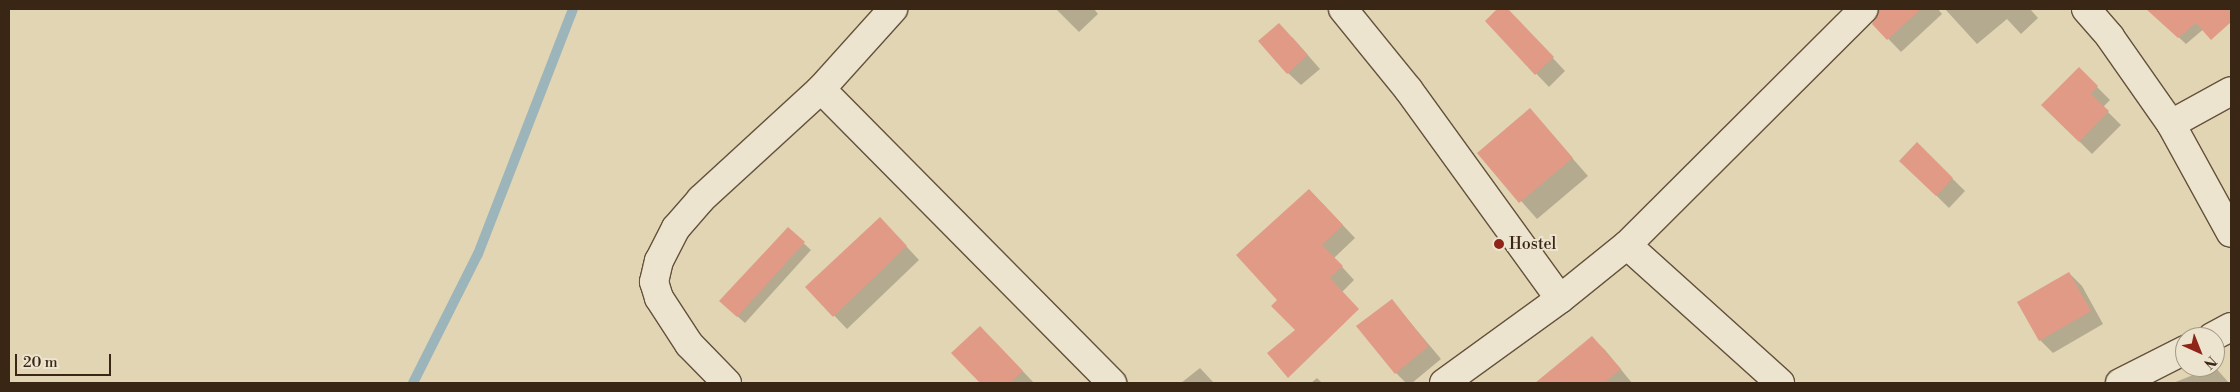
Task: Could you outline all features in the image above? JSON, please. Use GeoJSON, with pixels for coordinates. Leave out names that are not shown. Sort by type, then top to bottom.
{"type":"FeatureCollection","features":[{"type":"Feature","properties":{"kind":"street"},"geometry":{"type":"LineString","coordinates":[[727,383],[689,344],[659,298],[654,282],[659,261],[676,228],[701,199],[821,89],[893,9]]}},
{"type":"Feature","properties":{"kind":"street"},"geometry":{"type":"LineString","coordinates":[[1343,9],[1408,89],[1560,299]]}},
{"type":"Feature","properties":{"kind":"street"},"geometry":{"type":"LineString","coordinates":[[1444,383],[1560,299],[1628,246],[1864,9]]}},
{"type":"Feature","properties":{"kind":"street"},"geometry":{"type":"LineString","coordinates":[[2086,9],[2110,36],[2171,124],[2231,232]]}},
{"type":"Feature","properties":{"kind":"street"},"geometry":{"type":"LineString","coordinates":[[821,89],[1112,383]]}},
{"type":"Feature","properties":{"kind":"street"},"geometry":{"type":"LineString","coordinates":[[2171,124],[2231,91]]}},
{"type":"Feature","properties":{"kind":"street"},"geometry":{"type":"LineString","coordinates":[[1628,246],[1780,383]]}},
{"type":"Feature","properties":{"kind":"street"},"geometry":{"type":"LineString","coordinates":[[2120,383],[2175,355]]}},
{"type":"Feature","properties":{"kind":"building"},"geometry":{"type":"Polygon","coordinates":[[[1497,9],[1508,9],[1554,57],[1535,75],[1485,21],[1497,9]]]}},
{"type":"Feature","properties":{"kind":"building"},"geometry":{"type":"Polygon","coordinates":[[[1879,9],[1921,9],[1887,40],[1872,24],[1879,9]]]}},
{"type":"Feature","properties":{"kind":"building"},"geometry":{"type":"Polygon","coordinates":[[[2146,9],[2231,9],[2231,22],[2211,40],[2196,23],[2178,38],[2146,9]]]}},
{"type":"Feature","properties":{"kind":"building"},"geometry":{"type":"Polygon","coordinates":[[[1279,23],[1308,55],[1287,74],[1258,41],[1279,23]]]}},
{"type":"Feature","properties":{"kind":"building"},"geometry":{"type":"Polygon","coordinates":[[[2079,67],[2098,86],[2091,94],[2109,111],[2079,142],[2041,105],[2079,67]]]}},
{"type":"Feature","properties":{"kind":"building"},"geometry":{"type":"Polygon","coordinates":[[[1530,108],[1573,158],[1519,203],[1477,153],[1530,108]]]}},
{"type":"Feature","properties":{"kind":"building"},"geometry":{"type":"Polygon","coordinates":[[[1917,142],[1953,178],[1936,196],[1899,161],[1917,142]]]}},
{"type":"Feature","properties":{"kind":"building"},"geometry":{"type":"Polygon","coordinates":[[[1309,189],[1343,225],[1322,245],[1343,266],[1330,278],[1359,309],[1288,378],[1267,353],[1295,330],[1271,306],[1277,300],[1236,255],[1309,189]]]}},
{"type":"Feature","properties":{"kind":"building"},"geometry":{"type":"Polygon","coordinates":[[[880,217],[907,246],[833,317],[805,287],[880,217]]]}},
{"type":"Feature","properties":{"kind":"building"},"geometry":{"type":"Polygon","coordinates":[[[788,227],[805,242],[737,317],[719,301],[788,227]]]}},
{"type":"Feature","properties":{"kind":"building"},"geometry":{"type":"Polygon","coordinates":[[[2069,272],[2091,311],[2039,341],[2017,302],[2069,272]]]}},
{"type":"Feature","properties":{"kind":"building"},"geometry":{"type":"Polygon","coordinates":[[[1392,299],[1429,346],[1395,374],[1356,326],[1392,299]]]}},
{"type":"Feature","properties":{"kind":"building"},"geometry":{"type":"Polygon","coordinates":[[[980,326],[1023,371],[1010,383],[980,383],[951,353],[980,326]]]}},
{"type":"Feature","properties":{"kind":"building"},"geometry":{"type":"Polygon","coordinates":[[[1592,336],[1621,369],[1604,383],[1535,383],[1592,336]]]}},
{"type":"Feature","properties":{"kind":"waterway"},"geometry":{"type":"LineString","coordinates":[[413,383],[478,254],[573,9]]}},
{"type":"Feature","properties":{"kind":"place","name":"Hostel"},"geometry":{"type":"Point","coordinates":[1499,244]}}]}
